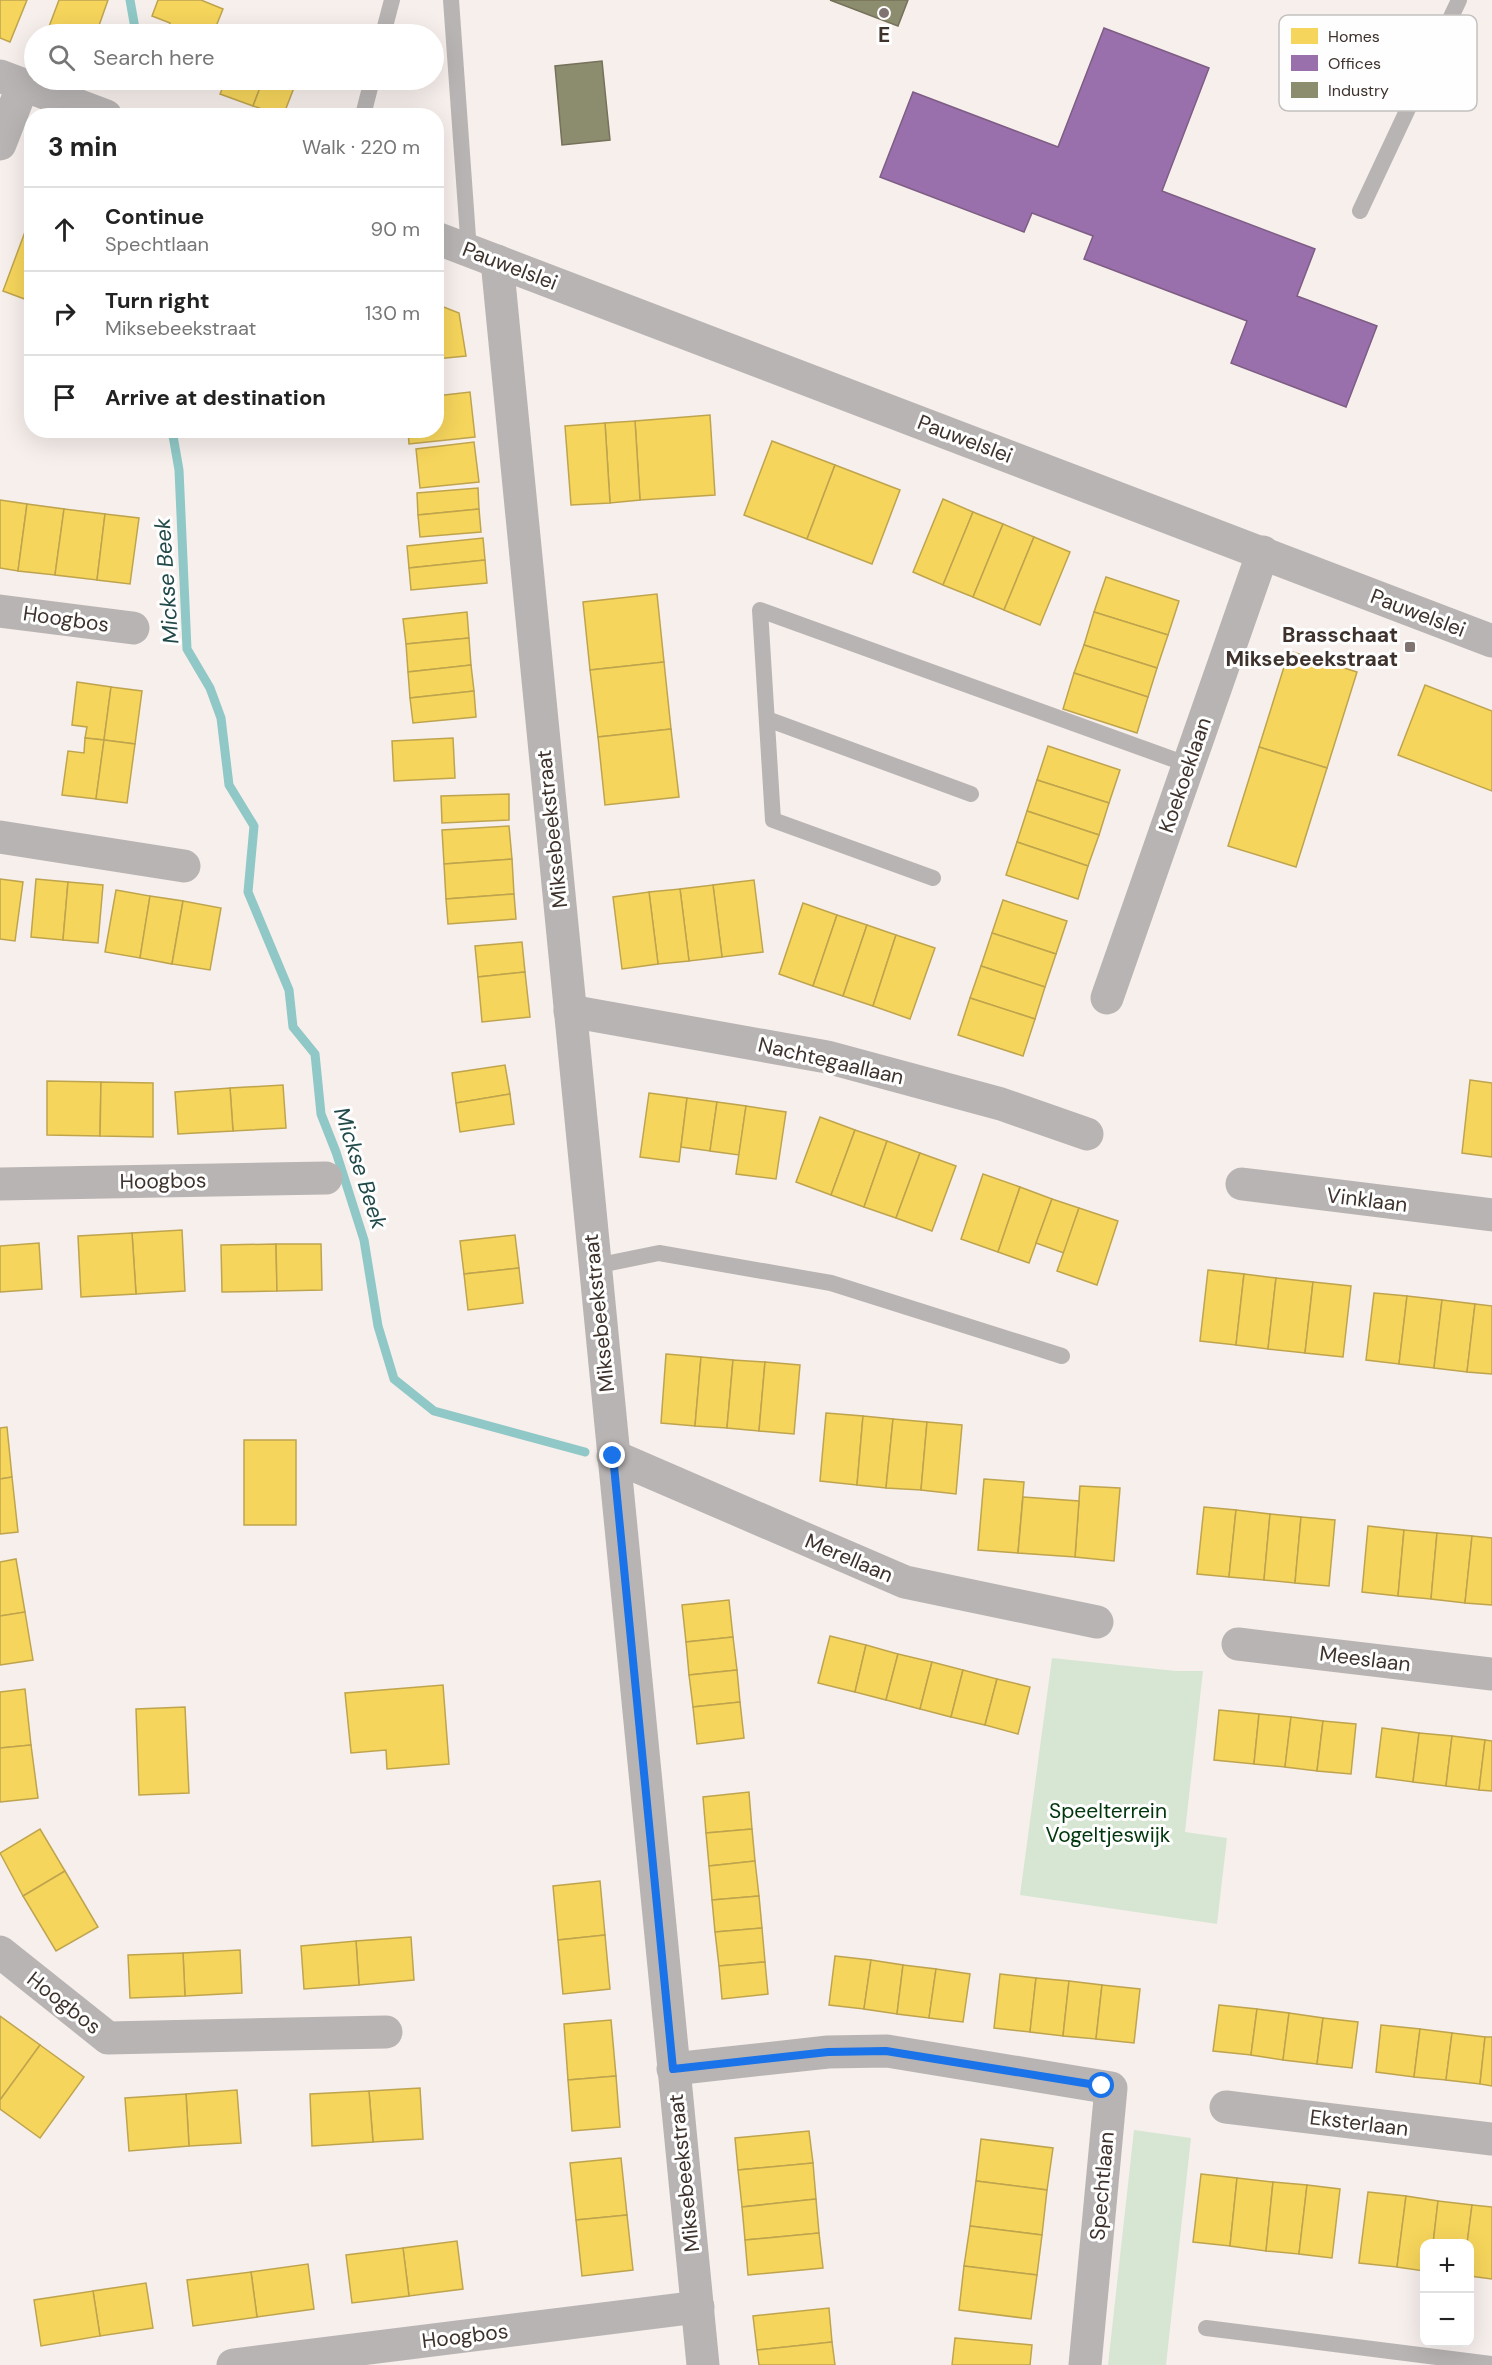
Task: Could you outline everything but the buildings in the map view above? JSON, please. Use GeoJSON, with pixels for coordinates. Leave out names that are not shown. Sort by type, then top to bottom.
{"type":"FeatureCollection","features":[{"type":"Feature","properties":{"kind":"street"},"geometry":{"type":"LineString","coordinates":[[0,144],[12,80]]}},
{"type":"Feature","properties":{"kind":"street"},"geometry":{"type":"LineString","coordinates":[[38,90],[85,108]]}},
{"type":"Feature","properties":{"kind":"street","name":"Pauwelslei"},"geometry":{"type":"LineString","coordinates":[[444,241],[1263,552],[1492,642]]}},
{"type":"Feature","properties":{"kind":"street","name":"Miksebeekstraat"},"geometry":{"type":"LineString","coordinates":[[483,256],[570,1011],[704,2365]]}},
{"type":"Feature","properties":{"kind":"street","name":"Koekoeklaan"},"geometry":{"type":"LineString","coordinates":[[1107,998],[1263,552]]}},
{"type":"Feature","properties":{"kind":"street","name":"Hoogbos"},"geometry":{"type":"LineString","coordinates":[[0,610],[133,628]]}},
{"type":"Feature","properties":{"kind":"street"},"geometry":{"type":"LineString","coordinates":[[0,837],[184,866]]}},
{"type":"Feature","properties":{"kind":"street","name":"Nachtegaallaan"},"geometry":{"type":"LineString","coordinates":[[570,1011],[827,1057],[1000,1104],[1087,1134]]}},
{"type":"Feature","properties":{"kind":"street","name":"Hoogbos"},"geometry":{"type":"LineString","coordinates":[[0,1184],[326,1178]]}},
{"type":"Feature","properties":{"kind":"street","name":"Vinklaan"},"geometry":{"type":"LineString","coordinates":[[1242,1184],[1492,1215]]}},
{"type":"Feature","properties":{"kind":"street","name":"Merellaan"},"geometry":{"type":"LineString","coordinates":[[613,1456],[905,1582],[1097,1622]]}},
{"type":"Feature","properties":{"kind":"street","name":"Meeslaan"},"geometry":{"type":"LineString","coordinates":[[1238,1644],[1492,1674]]}},
{"type":"Feature","properties":{"kind":"street","name":"Hoogbos"},"geometry":{"type":"LineString","coordinates":[[0,1952],[108,2038],[386,2032]]}},
{"type":"Feature","properties":{"kind":"street","name":"Spechtlaan"},"geometry":{"type":"LineString","coordinates":[[673,2069],[828,2052],[886,2051],[1111,2088],[1085,2365]]}},
{"type":"Feature","properties":{"kind":"street","name":"Eksterlaan"},"geometry":{"type":"LineString","coordinates":[[1226,2107],[1492,2139]]}},
{"type":"Feature","properties":{"kind":"street","name":"Hoogbos"},"geometry":{"type":"LineString","coordinates":[[233,2365],[698,2307]]}},
{"type":"Feature","properties":{"kind":"lane"},"geometry":{"type":"LineString","coordinates":[[386,24],[392,0]]}},
{"type":"Feature","properties":{"kind":"lane"},"geometry":{"type":"LineString","coordinates":[[451,0],[483,256]]}},
{"type":"Feature","properties":{"kind":"lane"},"geometry":{"type":"LineString","coordinates":[[1452,15],[1459,0]]}},
{"type":"Feature","properties":{"kind":"lane"},"geometry":{"type":"LineString","coordinates":[[365,108],[369,90]]}},
{"type":"Feature","properties":{"kind":"lane"},"geometry":{"type":"LineString","coordinates":[[1360,211],[1407,111]]}},
{"type":"Feature","properties":{"kind":"lane"},"geometry":{"type":"LineString","coordinates":[[933,878],[773,820],[760,610],[1189,765]]}},
{"type":"Feature","properties":{"kind":"lane"},"geometry":{"type":"LineString","coordinates":[[767,719],[971,794]]}},
{"type":"Feature","properties":{"kind":"lane"},"geometry":{"type":"LineString","coordinates":[[595,1266],[659,1253],[831,1283],[1062,1356]]}},
{"type":"Feature","properties":{"kind":"lane"},"geometry":{"type":"LineString","coordinates":[[1206,2328],[1492,2364]]}},
{"type":"Feature","properties":{"kind":"green space","name":"Speelterrein Vogeltjeswijk"},"geometry":{"type":"Polygon","coordinates":[[[1052,1658],[1176,1671],[1203,1671],[1185,1832],[1227,1838],[1217,1924],[1020,1895],[1052,1658]]]}},
{"type":"Feature","properties":{"kind":"green space"},"geometry":{"type":"Polygon","coordinates":[[[1134,2130],[1191,2138],[1166,2365],[1108,2365],[1134,2130]]]}},
{"type":"Feature","properties":{"kind":"waterway","name":"Mickse Beek"},"geometry":{"type":"LineString","coordinates":[[130,0],[134,24]]}},
{"type":"Feature","properties":{"kind":"waterway","name":"Mickse Beek"},"geometry":{"type":"LineString","coordinates":[[173,438],[179,470],[187,649],[210,688],[221,718],[229,785],[254,826],[248,892],[289,990],[293,1027],[315,1054],[321,1114],[336,1152],[364,1240],[378,1326],[394,1379],[434,1411],[585,1452]]}},
{"type":"Feature","properties":{"kind":"place","name":"E"},"geometry":{"type":"Point","coordinates":[884,13]}},
{"type":"Feature","properties":{"kind":"place","name":"Brasschaat Miksebeekstraat"},"geometry":{"type":"Point","coordinates":[1410,647]}},
{"type":"Feature","properties":{"kind":"route"},"geometry":{"type":"LineString","coordinates":[[613,1456],[673,2069],[828,2052],[886,2051],[1102,2086]]}}]}
